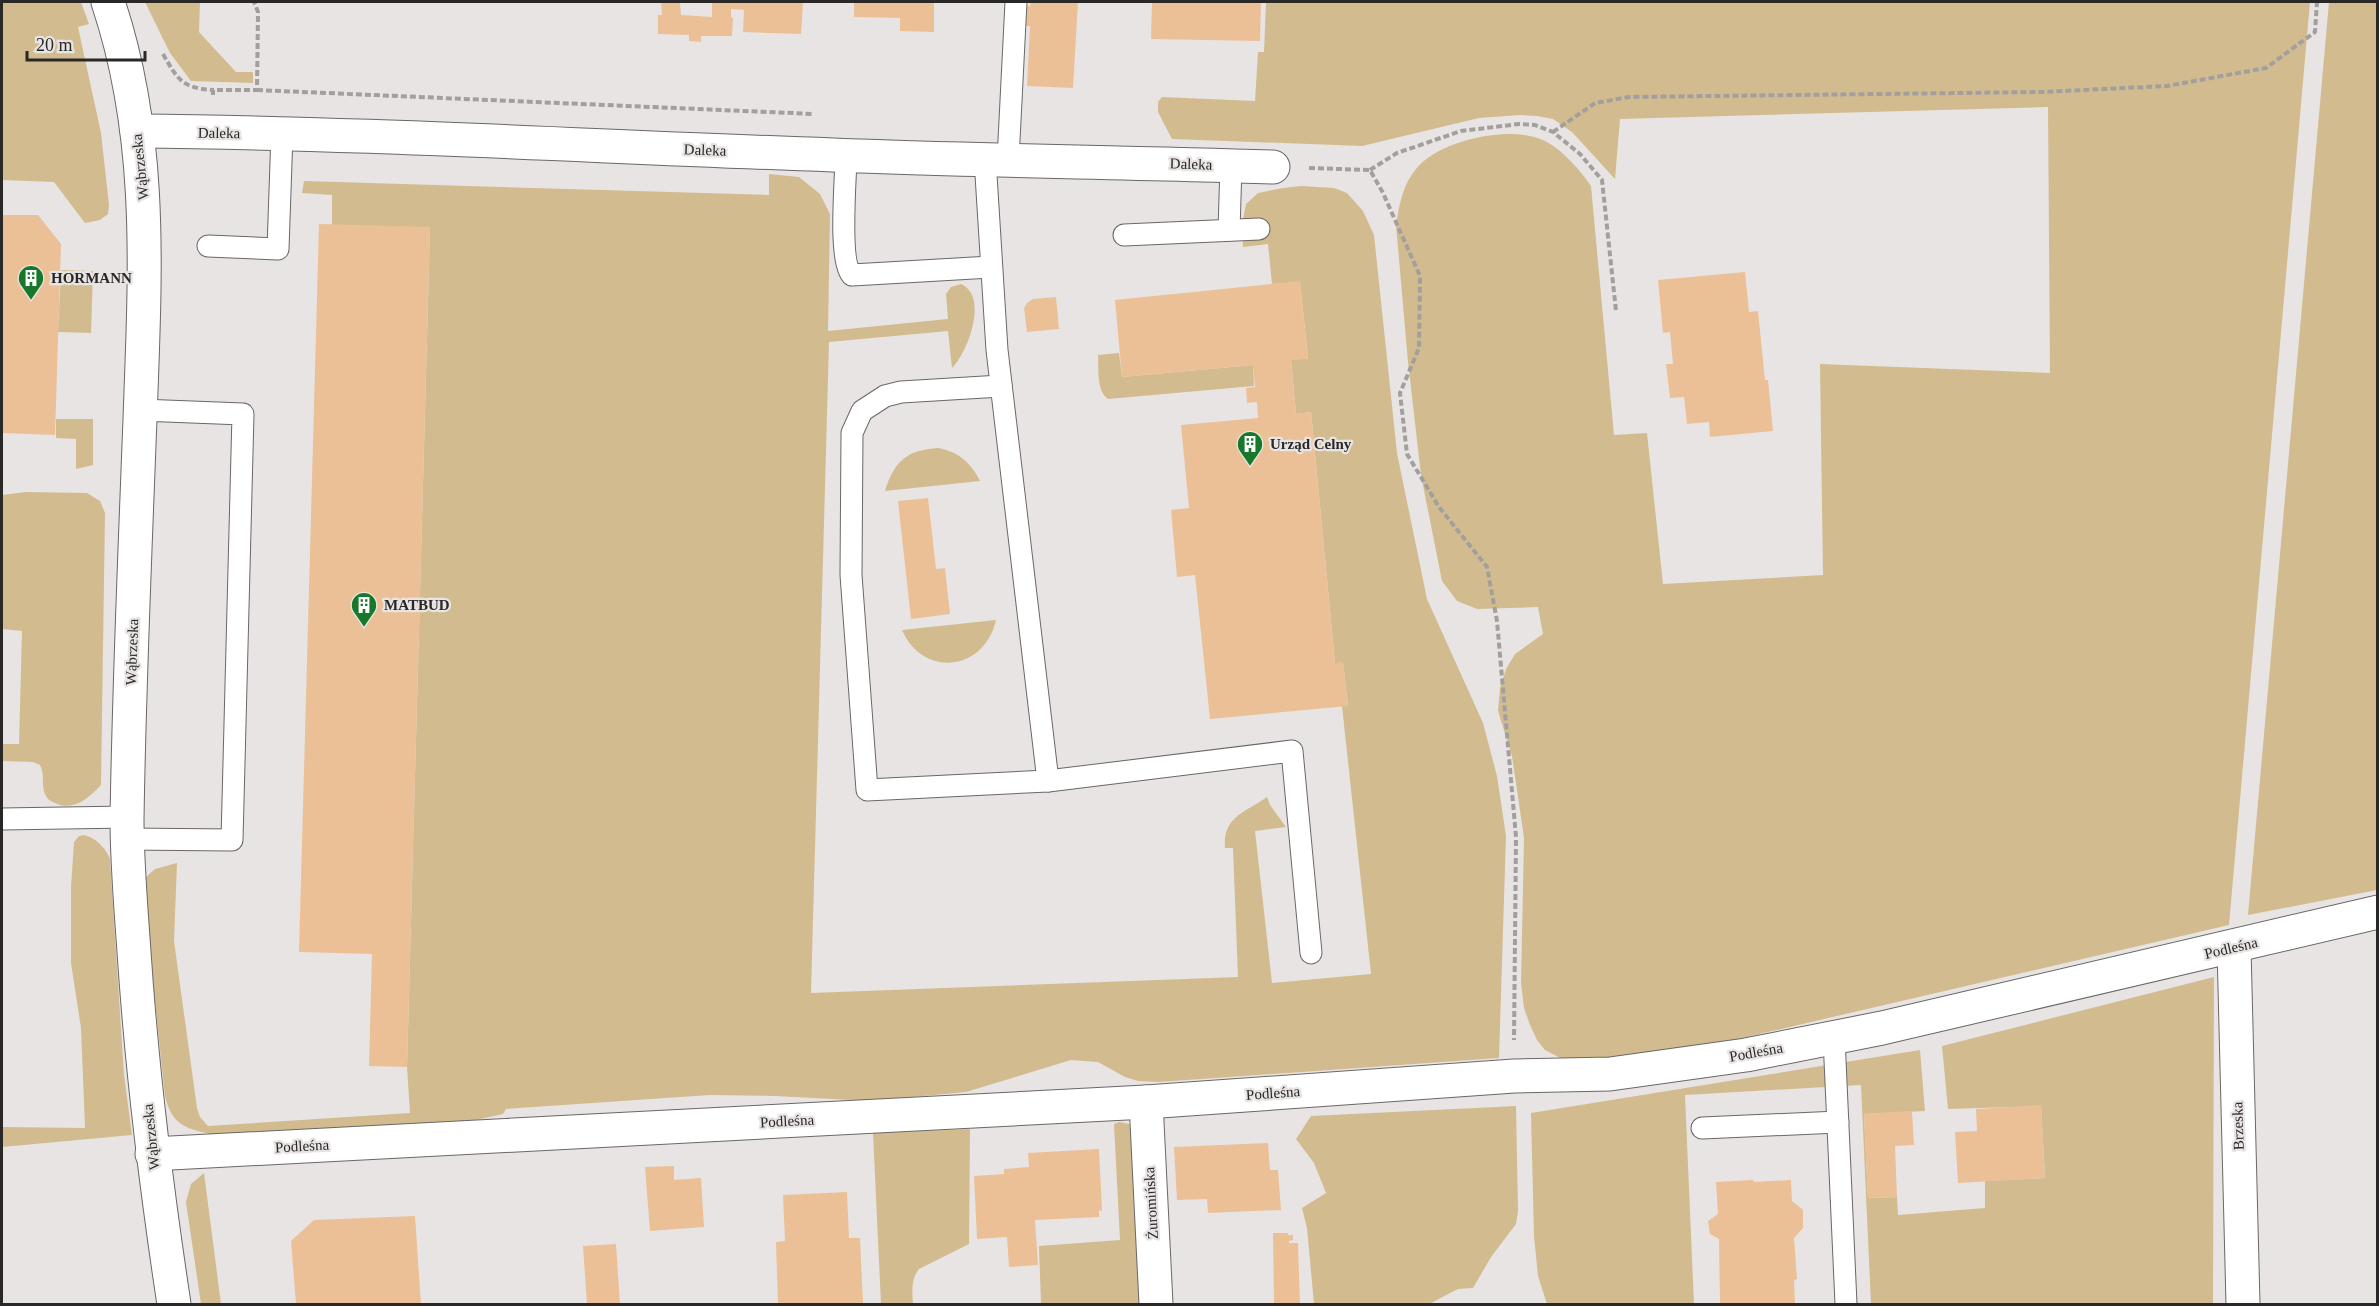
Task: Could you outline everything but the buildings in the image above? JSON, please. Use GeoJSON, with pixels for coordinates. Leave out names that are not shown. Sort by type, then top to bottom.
{"type":"FeatureCollection","features":[{"type":"Feature","properties":{"kind":"street","name":"Wąbrzeska"},"geometry":{"type":"LineString","coordinates":[[108,2],[124,60],[137,130],[144,196],[145,254],[127,828],[137,1007],[152,1154],[174,1305]]}},
{"type":"Feature","properties":{"kind":"street","name":"Daleka"},"geometry":{"type":"LineString","coordinates":[[137,130],[846,156],[1273,167]]}},
{"type":"Feature","properties":{"kind":"street","name":"Podleśna"},"geometry":{"type":"LineString","coordinates":[[152,1154],[1146,1102],[1514,1076],[1610,1074],[1746,1055],[1834,1038],[2234,948],[2378,912]]}},
{"type":"Feature","properties":{"kind":"street","name":"Brzeska"},"geometry":{"type":"LineString","coordinates":[[2234,948],[2243,1305]]}},
{"type":"Feature","properties":{"kind":"street","name":"Żuromińska"},"geometry":{"type":"LineString","coordinates":[[1146,1102],[1156,1305]]}},
{"type":"Feature","properties":{"kind":"lane"},"geometry":{"type":"LineString","coordinates":[[1016,2],[996,160],[991,267],[1001,386],[1048,781]]}},
{"type":"Feature","properties":{"kind":"lane"},"geometry":{"type":"LineString","coordinates":[[208,246],[278,249],[282,134]]}},
{"type":"Feature","properties":{"kind":"lane"},"geometry":{"type":"LineString","coordinates":[[846,156],[844,248],[848,270],[852,275],[991,267]]}},
{"type":"Feature","properties":{"kind":"lane"},"geometry":{"type":"LineString","coordinates":[[1229,230],[1230,166]]}},
{"type":"Feature","properties":{"kind":"lane"},"geometry":{"type":"LineString","coordinates":[[1124,235],[1259,228]]}},
{"type":"Feature","properties":{"kind":"lane"},"geometry":{"type":"LineString","coordinates":[[1001,386],[901,392],[885,396],[862,411],[852,433],[851,575],[867,790],[1048,781],[1292,751],[1311,953]]}},
{"type":"Feature","properties":{"kind":"lane"},"geometry":{"type":"LineString","coordinates":[[2,819],[127,828],[232,840],[243,414],[140,410]]}},
{"type":"Feature","properties":{"kind":"lane"},"geometry":{"type":"LineString","coordinates":[[1834,1038],[1846,1305]]}},
{"type":"Feature","properties":{"kind":"lane"},"geometry":{"type":"LineString","coordinates":[[1702,1128],[1838,1122]]}},
{"type":"Feature","properties":{"kind":"path"},"geometry":{"type":"LineString","coordinates":[[254,2],[258,12],[257,90]]}},
{"type":"Feature","properties":{"kind":"path"},"geometry":{"type":"LineString","coordinates":[[1553,132],[1595,103],[1629,97],[2042,92],[2167,86],[2266,68],[2315,32],[2317,2]]}},
{"type":"Feature","properties":{"kind":"path"},"geometry":{"type":"LineString","coordinates":[[160,47],[178,78],[188,87],[213,90],[821,114]]}},
{"type":"Feature","properties":{"kind":"path"},"geometry":{"type":"LineString","coordinates":[[213,90],[213,133]]}},
{"type":"Feature","properties":{"kind":"path"},"geometry":{"type":"LineString","coordinates":[[1273,167],[1370,170],[1397,153],[1461,131],[1519,124],[1535,125],[1553,132],[1580,154],[1602,180],[1616,311]]}},
{"type":"Feature","properties":{"kind":"path"},"geometry":{"type":"LineString","coordinates":[[1370,170],[1383,193],[1420,276],[1419,348],[1400,393],[1407,454],[1439,507],[1487,567],[1497,621],[1516,837],[1514,1076]]}},
{"type":"Feature","properties":{"kind":"shaded area"},"geometry":{"type":"Polygon","coordinates":[[[2,2],[81,2],[89,24],[78,27],[101,133],[109,205],[108,214],[100,220],[85,223],[54,182],[2,180],[2,2]]]}},
{"type":"Feature","properties":{"kind":"shaded area"},"geometry":{"type":"Polygon","coordinates":[[[145,2],[200,2],[199,32],[236,72],[253,72],[253,83],[191,81],[170,53],[145,2]]]}},
{"type":"Feature","properties":{"kind":"shaded area"},"geometry":{"type":"Polygon","coordinates":[[[1266,2],[2310,2],[2229,925],[1699,1048],[1610,1061],[1568,1062],[1545,1050],[1537,1040],[1524,1008],[1521,983],[1524,838],[1512,756],[1498,711],[1500,688],[1506,669],[1515,654],[1543,634],[1538,607],[1477,609],[1457,601],[1442,581],[1421,475],[1396,225],[1400,202],[1408,181],[1416,169],[1441,150],[1477,138],[1514,134],[1531,136],[1545,141],[1565,155],[1591,186],[1614,435],[1647,433],[1663,584],[1823,575],[1820,364],[2050,373],[2048,107],[1620,119],[1615,179],[1572,132],[1553,119],[1537,116],[1479,118],[1362,146],[1172,139],[1158,112],[1158,102],[1162,97],[1255,101],[1258,52],[1264,52],[1266,2]]]}},
{"type":"Feature","properties":{"kind":"shaded area"},"geometry":{"type":"Polygon","coordinates":[[[2329,2],[2377,2],[2377,890],[2248,915],[2329,2]]]}},
{"type":"Feature","properties":{"kind":"shaded area"},"geometry":{"type":"Polygon","coordinates":[[[769,174],[799,177],[820,194],[830,214],[828,331],[948,319],[946,294],[951,287],[961,284],[969,290],[974,300],[975,312],[969,338],[952,368],[948,331],[829,342],[811,993],[1238,977],[1233,848],[1225,848],[1225,838],[1227,829],[1237,816],[1267,797],[1286,827],[1255,831],[1272,983],[1371,974],[1342,706],[1348,705],[1343,663],[1335,663],[1311,412],[1296,414],[1291,360],[1308,358],[1300,282],[1272,284],[1268,244],[1243,247],[1242,224],[1246,204],[1258,193],[1301,186],[1334,188],[1347,193],[1363,211],[1374,235],[1397,453],[1427,599],[1483,723],[1497,776],[1506,836],[1499,1058],[1159,1082],[1138,1081],[1125,1077],[1098,1062],[1071,1060],[966,1092],[871,1101],[710,1095],[506,1109],[503,1114],[467,1122],[215,1135],[189,1128],[172,1114],[165,1096],[145,878],[155,869],[177,863],[174,941],[197,1108],[200,1117],[208,1126],[410,1113],[407,1067],[430,228],[332,225],[332,195],[302,193],[304,181],[769,195],[769,174]]]}},
{"type":"Feature","properties":{"kind":"shaded area"},"geometry":{"type":"Polygon","coordinates":[[[61,270],[93,271],[91,333],[58,332],[61,270]]]}},
{"type":"Feature","properties":{"kind":"shaded area"},"geometry":{"type":"Polygon","coordinates":[[[1119,353],[1122,377],[1253,365],[1254,386],[1108,399],[1100,385],[1098,355],[1119,353]]]}},
{"type":"Feature","properties":{"kind":"shaded area"},"geometry":{"type":"Polygon","coordinates":[[[56,419],[93,419],[93,465],[76,469],[76,439],[56,438],[56,419]]]}},
{"type":"Feature","properties":{"kind":"shaded area"},"geometry":{"type":"Polygon","coordinates":[[[938,448],[952,452],[963,459],[980,481],[885,491],[893,472],[903,459],[918,451],[938,448]]]}},
{"type":"Feature","properties":{"kind":"shaded area"},"geometry":{"type":"Polygon","coordinates":[[[26,492],[87,493],[100,501],[105,513],[101,785],[86,799],[68,806],[50,801],[47,797],[40,765],[33,762],[2,761],[2,744],[19,744],[22,631],[2,629],[2,495],[26,492]]]}},
{"type":"Feature","properties":{"kind":"shaded area"},"geometry":{"type":"Polygon","coordinates":[[[996,620],[989,637],[979,650],[967,659],[952,662],[938,662],[924,656],[912,645],[902,630],[996,620]]]}},
{"type":"Feature","properties":{"kind":"shaded area"},"geometry":{"type":"Polygon","coordinates":[[[84,835],[100,844],[110,859],[124,1075],[132,1135],[2,1147],[2,1127],[85,1128],[81,1028],[71,963],[71,887],[74,842],[79,836],[84,835]]]}},
{"type":"Feature","properties":{"kind":"shaded area"},"geometry":{"type":"Polygon","coordinates":[[[2214,977],[2213,1304],[1871,1304],[1861,1085],[1685,1095],[1694,1304],[1547,1304],[1538,1276],[1534,1236],[1531,1113],[1920,1050],[1925,1111],[1864,1114],[1868,1198],[1897,1197],[1898,1215],[1985,1208],[1985,1181],[2045,1178],[2041,1106],[1948,1109],[1942,1046],[2214,977]]]}},
{"type":"Feature","properties":{"kind":"shaded area"},"geometry":{"type":"Polygon","coordinates":[[[1516,1106],[1518,1211],[1516,1224],[1491,1257],[1473,1288],[1458,1289],[1429,1304],[1314,1304],[1307,1228],[1302,1208],[1326,1193],[1314,1163],[1296,1139],[1311,1116],[1516,1106]]]}},
{"type":"Feature","properties":{"kind":"shaded area"},"geometry":{"type":"Polygon","coordinates":[[[1119,1122],[1129,1124],[1134,1134],[1141,1304],[1041,1304],[1039,1246],[1120,1240],[1114,1124],[1119,1122]]]}},
{"type":"Feature","properties":{"kind":"shaded area"},"geometry":{"type":"Polygon","coordinates":[[[970,1129],[969,1244],[919,1269],[913,1281],[913,1304],[881,1304],[873,1133],[970,1129]]]}},
{"type":"Feature","properties":{"kind":"shaded area"},"geometry":{"type":"Polygon","coordinates":[[[204,1173],[221,1304],[201,1304],[186,1202],[191,1184],[204,1173]]]}},
{"type":"Feature","properties":{"kind":"place","name":"HORMANN"},"geometry":{"type":"Point","coordinates":[31,301]}},
{"type":"Feature","properties":{"kind":"place","name":"Urząd Celny"},"geometry":{"type":"Point","coordinates":[1250,467]}},
{"type":"Feature","properties":{"kind":"place","name":"MATBUD"},"geometry":{"type":"Point","coordinates":[364,628]}}]}
